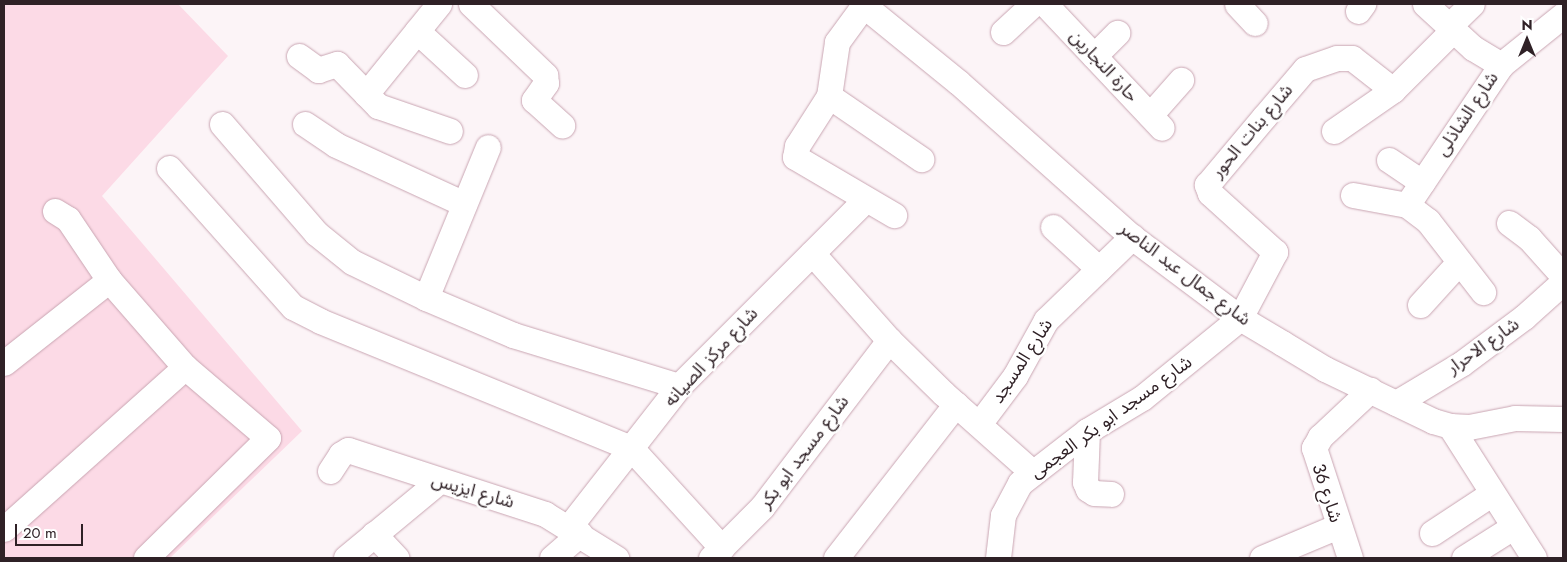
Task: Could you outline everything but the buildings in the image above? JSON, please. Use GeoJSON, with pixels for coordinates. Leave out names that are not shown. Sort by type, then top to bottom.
{"type":"FeatureCollection","features":[{"type":"Feature","properties":{"kind":"street"},"geometry":{"type":"LineString","coordinates":[[366,94],[439,4]]}},
{"type":"Feature","properties":{"kind":"street"},"geometry":{"type":"LineString","coordinates":[[471,4],[545,75],[546,83],[534,100],[562,125]]}},
{"type":"Feature","properties":{"kind":"street"},"geometry":{"type":"LineString","coordinates":[[863,4],[837,42],[830,96],[797,146],[795,157],[894,215]]}},
{"type":"Feature","properties":{"kind":"street","name":"شارع جمال عبد الناصر"},"geometry":{"type":"LineString","coordinates":[[863,4],[958,82],[1132,237],[1240,318],[1325,368],[1396,403],[1450,426],[1469,427],[1515,418],[1563,419]]}},
{"type":"Feature","properties":{"kind":"street"},"geometry":{"type":"LineString","coordinates":[[1003,32],[1033,4]]}},
{"type":"Feature","properties":{"kind":"street","name":"حارة النجارين"},"geometry":{"type":"LineString","coordinates":[[1045,4],[1156,122],[1181,80]]}},
{"type":"Feature","properties":{"kind":"street"},"geometry":{"type":"LineString","coordinates":[[1237,4],[1255,24]]}},
{"type":"Feature","properties":{"kind":"street"},"geometry":{"type":"LineString","coordinates":[[1425,4],[1450,29],[1501,65]]}},
{"type":"Feature","properties":{"kind":"street"},"geometry":{"type":"LineString","coordinates":[[1334,131],[1393,90],[1472,4]]}},
{"type":"Feature","properties":{"kind":"street","name":"شارع الشاذلى"},"geometry":{"type":"LineString","coordinates":[[1407,205],[1501,65],[1563,16]]}},
{"type":"Feature","properties":{"kind":"street"},"geometry":{"type":"LineString","coordinates":[[416,31],[465,75]]}},
{"type":"Feature","properties":{"kind":"street"},"geometry":{"type":"LineString","coordinates":[[1094,56],[1118,33]]}},
{"type":"Feature","properties":{"kind":"street"},"geometry":{"type":"LineString","coordinates":[[299,56],[318,70],[336,64],[378,106],[450,131]]}},
{"type":"Feature","properties":{"kind":"street","name":"شارع بنات الحور"},"geometry":{"type":"LineString","coordinates":[[1240,318],[1276,252],[1210,193],[1207,185],[1305,69],[1337,58],[1352,58],[1393,90]]}},
{"type":"Feature","properties":{"kind":"street"},"geometry":{"type":"LineString","coordinates":[[830,96],[921,159]]}},
{"type":"Feature","properties":{"kind":"street"},"geometry":{"type":"LineString","coordinates":[[222,124],[334,250],[426,298],[513,335],[679,386]]}},
{"type":"Feature","properties":{"kind":"street"},"geometry":{"type":"LineString","coordinates":[[305,124],[336,145],[464,204]]}},
{"type":"Feature","properties":{"kind":"street"},"geometry":{"type":"LineString","coordinates":[[426,298],[488,147]]}},
{"type":"Feature","properties":{"kind":"street"},"geometry":{"type":"LineString","coordinates":[[1389,160],[1422,182]]}},
{"type":"Feature","properties":{"kind":"street"},"geometry":{"type":"LineString","coordinates":[[169,168],[293,306],[320,321],[631,448],[716,553]]}},
{"type":"Feature","properties":{"kind":"street"},"geometry":{"type":"LineString","coordinates":[[1353,195],[1407,205],[1428,221],[1484,292]]}},
{"type":"Feature","properties":{"kind":"street","name":"شارع مركز الصيانه"},"geometry":{"type":"LineString","coordinates":[[552,558],[574,530],[631,448],[679,386],[866,199]]}},
{"type":"Feature","properties":{"kind":"street"},"geometry":{"type":"LineString","coordinates":[[55,211],[68,219],[109,280],[185,367],[268,438],[146,558]]}},
{"type":"Feature","properties":{"kind":"street"},"geometry":{"type":"LineString","coordinates":[[1510,223],[1529,238],[1563,276]]}},
{"type":"Feature","properties":{"kind":"street"},"geometry":{"type":"LineString","coordinates":[[1053,227],[1099,269]]}},
{"type":"Feature","properties":{"kind":"street","name":"شارع المسجد"},"geometry":{"type":"LineString","coordinates":[[979,424],[1015,376],[1046,320],[1132,237]]}},
{"type":"Feature","properties":{"kind":"street"},"geometry":{"type":"LineString","coordinates":[[812,253],[889,340],[956,404],[1033,473]]}},
{"type":"Feature","properties":{"kind":"street"},"geometry":{"type":"LineString","coordinates":[[1420,305],[1459,262]]}},
{"type":"Feature","properties":{"kind":"street"},"geometry":{"type":"LineString","coordinates":[[4,362],[109,280]]}},
{"type":"Feature","properties":{"kind":"street","name":"شارع الاحرار"},"geometry":{"type":"LineString","coordinates":[[1396,403],[1461,364],[1524,318],[1563,282]]}},
{"type":"Feature","properties":{"kind":"street","name":"شارع مسجد ابو بكر العجمى"},"geometry":{"type":"LineString","coordinates":[[998,558],[1003,515],[1010,498],[1033,473],[1087,431],[1142,398],[1240,318]]}},
{"type":"Feature","properties":{"kind":"street","name":"شارع مسجد ابو بكر"},"geometry":{"type":"LineString","coordinates":[[716,553],[762,507],[889,340]]}},
{"type":"Feature","properties":{"kind":"street"},"geometry":{"type":"LineString","coordinates":[[4,529],[185,367]]}},
{"type":"Feature","properties":{"kind":"street","name":"شارع 36"},"geometry":{"type":"LineString","coordinates":[[1350,558],[1314,448],[1320,437],[1370,390]]}},
{"type":"Feature","properties":{"kind":"street"},"geometry":{"type":"LineString","coordinates":[[836,558],[956,404]]}},
{"type":"Feature","properties":{"kind":"street"},"geometry":{"type":"LineString","coordinates":[[1450,426],[1491,494],[1534,558]]}},
{"type":"Feature","properties":{"kind":"street"},"geometry":{"type":"LineString","coordinates":[[1087,431],[1085,482],[1088,489],[1094,493],[1111,494]]}},
{"type":"Feature","properties":{"kind":"street","name":"شارع ايزيس"},"geometry":{"type":"LineString","coordinates":[[330,471],[341,454],[348,450],[438,482],[521,505],[574,530],[616,558]]}},
{"type":"Feature","properties":{"kind":"street"},"geometry":{"type":"LineString","coordinates":[[346,558],[438,482]]}},
{"type":"Feature","properties":{"kind":"street"},"geometry":{"type":"LineString","coordinates":[[1432,533],[1491,494]]}},
{"type":"Feature","properties":{"kind":"street"},"geometry":{"type":"LineString","coordinates":[[1262,558],[1338,526]]}},
{"type":"Feature","properties":{"kind":"street"},"geometry":{"type":"LineString","coordinates":[[1464,558],[1513,527]]}},
{"type":"Feature","properties":{"kind":"street"},"geometry":{"type":"LineString","coordinates":[[374,534],[396,558]]}},
{"type":"Feature","properties":{"kind":"shaded area"},"geometry":{"type":"Polygon","coordinates":[[[4,4],[178,4],[228,56],[102,196],[302,431],[170,558],[4,558],[4,4]]]}}]}
